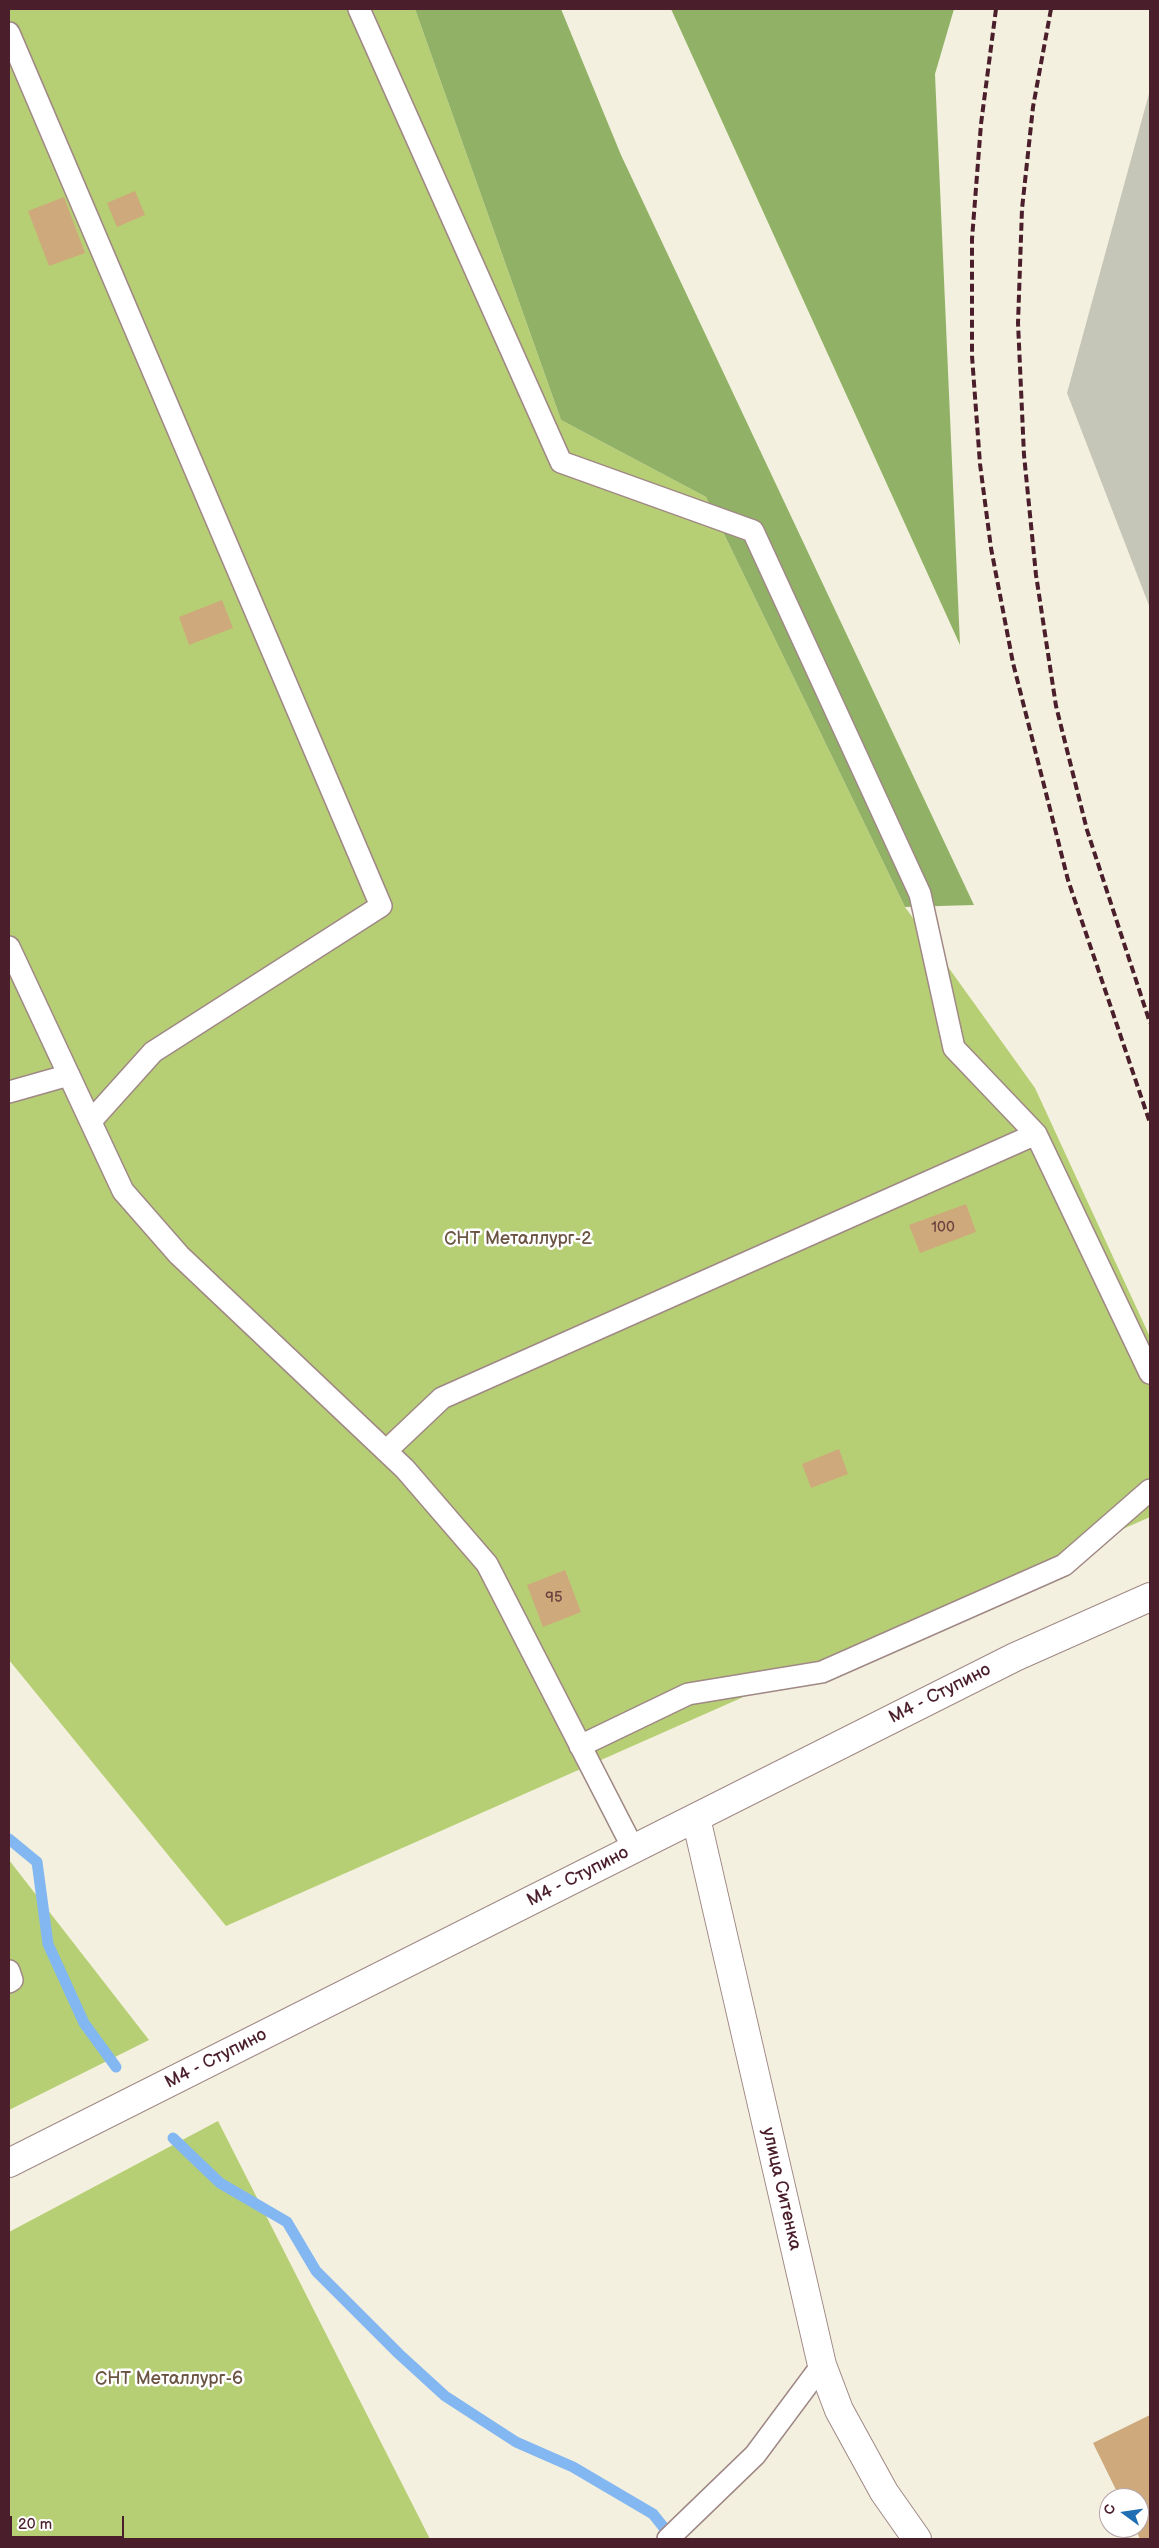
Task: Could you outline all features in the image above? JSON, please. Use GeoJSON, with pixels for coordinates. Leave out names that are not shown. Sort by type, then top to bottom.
{"type":"FeatureCollection","features":[{"type":"Feature","properties":{"kind":"main road","name":"М4 - Ступино"},"geometry":{"type":"LineString","coordinates":[[9,2163],[1015,1657],[1150,1597]]}},
{"type":"Feature","properties":{"kind":"main road","name":"улица Ситенка"},"geometry":{"type":"LineString","coordinates":[[696,1818],[822,2365],[839,2410],[884,2492],[917,2539]]}},
{"type":"Feature","properties":{"kind":"lane"},"geometry":{"type":"LineString","coordinates":[[360,9],[561,462],[753,532],[920,894],[954,1048],[1036,1134],[1150,1373]]}},
{"type":"Feature","properties":{"kind":"lane"},"geometry":{"type":"LineString","coordinates":[[9,33],[381,906],[153,1052],[91,1121]]}},
{"type":"Feature","properties":{"kind":"lane"},"geometry":{"type":"LineString","coordinates":[[9,947],[124,1191],[179,1255],[405,1469],[487,1564],[634,1850]]}},
{"type":"Feature","properties":{"kind":"lane"},"geometry":{"type":"LineString","coordinates":[[9,1092],[69,1075]]}},
{"type":"Feature","properties":{"kind":"lane"},"geometry":{"type":"LineString","coordinates":[[386,1451],[442,1398],[1036,1134]]}},
{"type":"Feature","properties":{"kind":"lane"},"geometry":{"type":"LineString","coordinates":[[580,1746],[688,1694],[822,1672],[1064,1565],[1150,1490]]}},
{"type":"Feature","properties":{"kind":"lane"},"geometry":{"type":"LineString","coordinates":[[9,1971],[12,1980],[9,1982]]}},
{"type":"Feature","properties":{"kind":"lane"},"geometry":{"type":"LineString","coordinates":[[668,2539],[755,2455],[822,2365]]}},
{"type":"Feature","properties":{"kind":"shaded area"},"geometry":{"type":"Polygon","coordinates":[[[1150,90],[1150,608],[1067,393],[1150,90]]]}},
{"type":"Feature","properties":{"kind":"green space","name":"СНТ Металлург-2"},"geometry":{"type":"Polygon","coordinates":[[[9,9],[415,9],[561,420],[706,497],[905,907],[1035,1088],[1150,1337],[1150,1517],[226,1926],[9,1660],[9,9]]]}},
{"type":"Feature","properties":{"kind":"green space"},"geometry":{"type":"Polygon","coordinates":[[[415,9],[561,9],[621,155],[974,905],[905,907],[706,497],[561,420],[415,9]]]}},
{"type":"Feature","properties":{"kind":"green space"},"geometry":{"type":"Polygon","coordinates":[[[671,9],[954,9],[935,74],[960,645],[671,9]]]}},
{"type":"Feature","properties":{"kind":"green space"},"geometry":{"type":"Polygon","coordinates":[[[9,1860],[149,2040],[9,2110],[9,1860]]]}},
{"type":"Feature","properties":{"kind":"green space","name":"СНТ Металлург-6"},"geometry":{"type":"Polygon","coordinates":[[[218,2121],[430,2539],[9,2539],[9,2232],[218,2121]]]}},
{"type":"Feature","properties":{"kind":"building"},"geometry":{"type":"Polygon","coordinates":[[[135,191],[145,215],[117,227],[107,203],[135,191]]]}},
{"type":"Feature","properties":{"kind":"building"},"geometry":{"type":"Polygon","coordinates":[[[64,197],[85,253],[49,266],[28,211],[64,197]]]}},
{"type":"Feature","properties":{"kind":"building"},"geometry":{"type":"Polygon","coordinates":[[[222,600],[233,628],[189,645],[179,617],[222,600]]]}},
{"type":"Feature","properties":{"kind":"building"},"geometry":{"type":"Polygon","coordinates":[[[966,1204],[976,1232],[920,1253],[909,1225],[966,1204]]]}},
{"type":"Feature","properties":{"kind":"building"},"geometry":{"type":"Polygon","coordinates":[[[839,1449],[848,1474],[811,1488],[802,1464],[839,1449]]]}},
{"type":"Feature","properties":{"kind":"building"},"geometry":{"type":"Polygon","coordinates":[[[565,1570],[581,1612],[543,1627],[527,1585],[565,1570]]]}},
{"type":"Feature","properties":{"kind":"building"},"geometry":{"type":"Polygon","coordinates":[[[1150,2415],[1150,2539],[1140,2538],[1149,2538],[1149,2488],[1115,2488],[1093,2443],[1150,2415]]]}},
{"type":"Feature","properties":{"kind":"waterway"},"geometry":{"type":"LineString","coordinates":[[9,1839],[37,1862],[48,1944],[84,2023],[116,2067]]}},
{"type":"Feature","properties":{"kind":"waterway"},"geometry":{"type":"LineString","coordinates":[[173,2138],[220,2183],[287,2222],[316,2271],[399,2354],[445,2396],[516,2442],[573,2467],[653,2514],[673,2539]]}},
{"type":"Feature","properties":{"kind":"railway"},"geometry":{"type":"LineString","coordinates":[[996,9],[981,124],[972,239],[972,356],[980,464],[991,548],[1013,663],[1068,880],[1150,1123]]}},
{"type":"Feature","properties":{"kind":"railway"},"geometry":{"type":"LineString","coordinates":[[1051,9],[1033,107],[1022,209],[1018,323],[1024,455],[1036,575],[1056,706],[1087,830],[1150,1023]]}}]}
